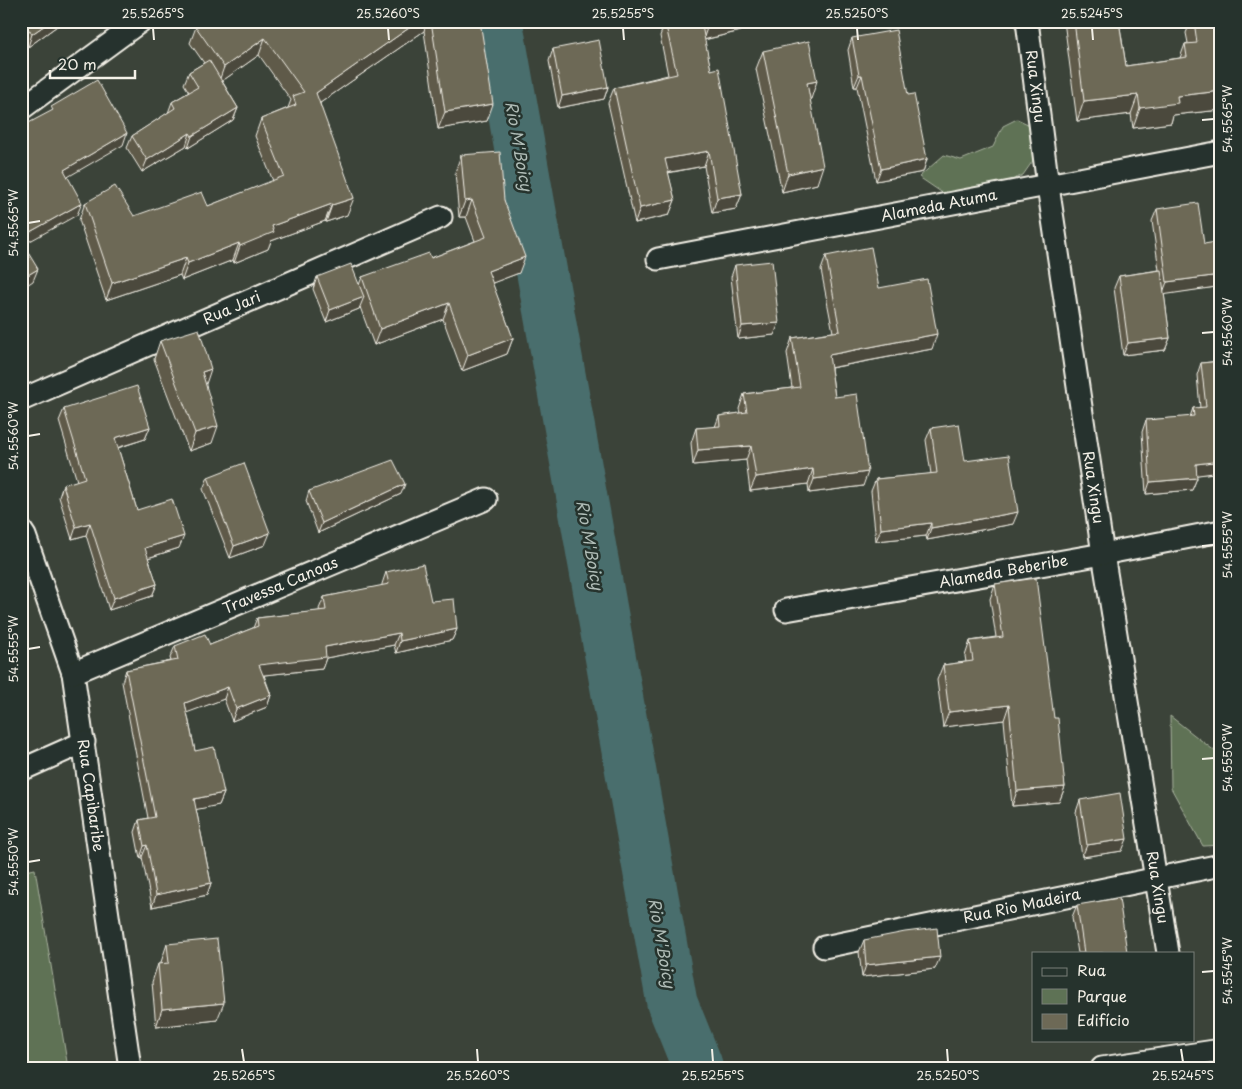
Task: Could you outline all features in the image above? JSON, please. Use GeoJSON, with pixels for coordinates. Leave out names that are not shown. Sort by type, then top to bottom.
{"type":"FeatureCollection","features":[{"type":"Feature","properties":{"kind":"street"},"geometry":{"type":"LineString","coordinates":[[21,109],[142,21]]}},
{"type":"Feature","properties":{"kind":"street","name":"Rua Xingu"},"geometry":{"type":"LineString","coordinates":[[1027,21],[1048,186],[1103,554],[1168,952]]}},
{"type":"Feature","properties":{"kind":"street","name":"Alameda Atuma"},"geometry":{"type":"LineString","coordinates":[[658,259],[1221,152]]}},
{"type":"Feature","properties":{"kind":"street","name":"Rua Jari"},"geometry":{"type":"LineString","coordinates":[[21,400],[442,217]]}},
{"type":"Feature","properties":{"kind":"street","name":"Travessa Canoas"},"geometry":{"type":"LineString","coordinates":[[73,673],[486,499]]}},
{"type":"Feature","properties":{"kind":"street","name":"Rua Capibaribe"},"geometry":{"type":"LineString","coordinates":[[21,530],[25,536],[73,673],[130,1068]]}},
{"type":"Feature","properties":{"kind":"street","name":"Alameda Beberibe"},"geometry":{"type":"LineString","coordinates":[[786,610],[1221,532]]}},
{"type":"Feature","properties":{"kind":"street"},"geometry":{"type":"LineString","coordinates":[[21,770],[84,742]]}},
{"type":"Feature","properties":{"kind":"street","name":"Rua Rio Madeira"},"geometry":{"type":"LineString","coordinates":[[824,947],[1221,865]]}},
{"type":"Feature","properties":{"kind":"street"},"geometry":{"type":"LineString","coordinates":[[1102,1068],[1221,1050]]}},
{"type":"Feature","properties":{"kind":"green space"},"geometry":{"type":"Polygon","coordinates":[[[1017,119],[1030,125],[1039,152],[1023,175],[988,191],[944,194],[919,177],[944,155],[961,160],[993,147],[1003,126],[1017,119]]]}},
{"type":"Feature","properties":{"kind":"green space"},"geometry":{"type":"Polygon","coordinates":[[[1170,716],[1221,756],[1221,845],[1203,846],[1171,788],[1170,716]]]}},
{"type":"Feature","properties":{"kind":"green space"},"geometry":{"type":"Polygon","coordinates":[[[35,869],[68,1068],[21,1068],[21,872],[35,869]]]}},
{"type":"Feature","properties":{"kind":"building"},"geometry":{"type":"Polygon","coordinates":[[[21,21],[51,21],[32,34],[24,23],[21,25],[21,21]]]}},
{"type":"Feature","properties":{"kind":"building"},"geometry":{"type":"Polygon","coordinates":[[[204,21],[419,21],[316,93],[354,198],[272,226],[274,232],[240,246],[239,243],[188,263],[186,258],[112,283],[85,203],[115,186],[134,216],[202,192],[208,206],[284,176],[261,119],[296,105],[293,96],[304,92],[265,38],[224,67],[196,27],[204,21]]]}},
{"type":"Feature","properties":{"kind":"building"},"geometry":{"type":"Polygon","coordinates":[[[431,21],[480,21],[493,104],[445,112],[431,21]]]}},
{"type":"Feature","properties":{"kind":"building"},"geometry":{"type":"Polygon","coordinates":[[[701,21],[711,70],[719,68],[742,194],[717,198],[709,151],[665,159],[675,200],[640,208],[614,88],[677,74],[665,22],[701,21]]]}},
{"type":"Feature","properties":{"kind":"building"},"geometry":{"type":"Polygon","coordinates":[[[1074,21],[1119,21],[1126,66],[1187,57],[1185,44],[1197,43],[1194,21],[1221,21],[1221,91],[1177,96],[1178,103],[1140,108],[1138,95],[1084,101],[1074,21]]]}},
{"type":"Feature","properties":{"kind":"building"},"geometry":{"type":"Polygon","coordinates":[[[896,30],[908,95],[914,94],[927,159],[881,169],[862,75],[859,75],[852,38],[896,30]]]}},
{"type":"Feature","properties":{"kind":"building"},"geometry":{"type":"Polygon","coordinates":[[[599,40],[608,87],[562,96],[553,49],[599,40]]]}},
{"type":"Feature","properties":{"kind":"building"},"geometry":{"type":"Polygon","coordinates":[[[809,41],[817,81],[807,83],[823,166],[788,174],[763,51],[809,41]]]}},
{"type":"Feature","properties":{"kind":"building"},"geometry":{"type":"Polygon","coordinates":[[[209,60],[238,108],[192,136],[190,133],[147,160],[132,136],[175,108],[172,102],[198,87],[189,72],[209,60]]]}},
{"type":"Feature","properties":{"kind":"building"},"geometry":{"type":"Polygon","coordinates":[[[97,80],[127,133],[64,170],[82,203],[21,237],[21,127],[53,110],[51,107],[97,80]]]}},
{"type":"Feature","properties":{"kind":"building"},"geometry":{"type":"Polygon","coordinates":[[[500,152],[504,200],[525,257],[488,271],[513,338],[468,355],[449,303],[380,329],[362,277],[429,253],[431,258],[486,237],[472,200],[465,201],[461,155],[500,152]]]}},
{"type":"Feature","properties":{"kind":"building"},"geometry":{"type":"Polygon","coordinates":[[[1198,203],[1204,244],[1216,242],[1220,275],[1167,282],[1157,209],[1198,203]]]}},
{"type":"Feature","properties":{"kind":"building"},"geometry":{"type":"Polygon","coordinates":[[[21,241],[38,269],[21,279],[21,241]]]}},
{"type":"Feature","properties":{"kind":"building"},"geometry":{"type":"Polygon","coordinates":[[[871,247],[879,288],[927,279],[937,334],[829,355],[835,397],[857,394],[868,472],[814,479],[813,469],[756,477],[751,446],[698,450],[696,428],[720,426],[719,416],[747,412],[744,394],[800,387],[792,338],[840,331],[826,256],[871,247]]]}},
{"type":"Feature","properties":{"kind":"building"},"geometry":{"type":"Polygon","coordinates":[[[772,261],[779,323],[742,326],[735,265],[772,261]]]}},
{"type":"Feature","properties":{"kind":"building"},"geometry":{"type":"Polygon","coordinates":[[[351,264],[364,297],[330,310],[317,277],[351,264]]]}},
{"type":"Feature","properties":{"kind":"building"},"geometry":{"type":"Polygon","coordinates":[[[1161,270],[1170,338],[1128,343],[1119,276],[1161,270]]]}},
{"type":"Feature","properties":{"kind":"building"},"geometry":{"type":"Polygon","coordinates":[[[199,329],[211,369],[202,372],[218,426],[195,433],[160,341],[199,329]]]}},
{"type":"Feature","properties":{"kind":"building"},"geometry":{"type":"Polygon","coordinates":[[[1221,361],[1221,461],[1196,464],[1197,478],[1150,482],[1146,420],[1194,416],[1193,408],[1206,407],[1201,363],[1221,361]]]}},
{"type":"Feature","properties":{"kind":"building"},"geometry":{"type":"Polygon","coordinates":[[[137,386],[150,427],[115,438],[137,510],[172,499],[184,536],[145,548],[157,584],[114,598],[90,523],[76,527],[63,485],[85,478],[64,409],[137,386]]]}},
{"type":"Feature","properties":{"kind":"building"},"geometry":{"type":"Polygon","coordinates":[[[959,424],[965,461],[1009,455],[1018,512],[931,528],[931,523],[881,529],[876,479],[937,473],[931,428],[959,424]]]}},
{"type":"Feature","properties":{"kind":"building"},"geometry":{"type":"Polygon","coordinates":[[[393,460],[405,484],[322,523],[309,491],[393,460]]]}},
{"type":"Feature","properties":{"kind":"building"},"geometry":{"type":"Polygon","coordinates":[[[244,463],[270,533],[234,546],[208,477],[244,463]]]}},
{"type":"Feature","properties":{"kind":"building"},"geometry":{"type":"Polygon","coordinates":[[[423,564],[431,601],[454,599],[457,629],[400,641],[399,633],[325,647],[326,657],[259,665],[271,695],[236,709],[228,687],[185,703],[195,751],[214,747],[224,793],[194,799],[211,883],[156,895],[147,845],[144,846],[139,820],[155,817],[126,670],[178,660],[175,646],[205,634],[210,645],[258,626],[257,618],[326,610],[324,597],[389,584],[386,572],[423,564]]]}},
{"type":"Feature","properties":{"kind":"building"},"geometry":{"type":"Polygon","coordinates":[[[1036,578],[1054,718],[1058,718],[1065,787],[1017,791],[1009,705],[949,712],[943,665],[973,661],[970,641],[1003,637],[995,584],[1036,578]]]}},
{"type":"Feature","properties":{"kind":"building"},"geometry":{"type":"Polygon","coordinates":[[[1120,793],[1127,839],[1087,845],[1080,800],[1120,793]]]}},
{"type":"Feature","properties":{"kind":"building"},"geometry":{"type":"Polygon","coordinates":[[[1119,898],[1127,952],[1084,952],[1077,905],[1119,898]]]}},
{"type":"Feature","properties":{"kind":"building"},"geometry":{"type":"Polygon","coordinates":[[[937,928],[940,957],[866,965],[864,940],[937,928]]]}},
{"type":"Feature","properties":{"kind":"building"},"geometry":{"type":"Polygon","coordinates":[[[217,939],[224,1003],[162,1009],[158,964],[169,963],[167,944],[217,939]]]}},
{"type":"Feature","properties":{"kind":"waterway","name":"Rio M'Boicy"},"geometry":{"type":"LineString","coordinates":[[497,21],[672,1003],[697,1065]]}}]}
